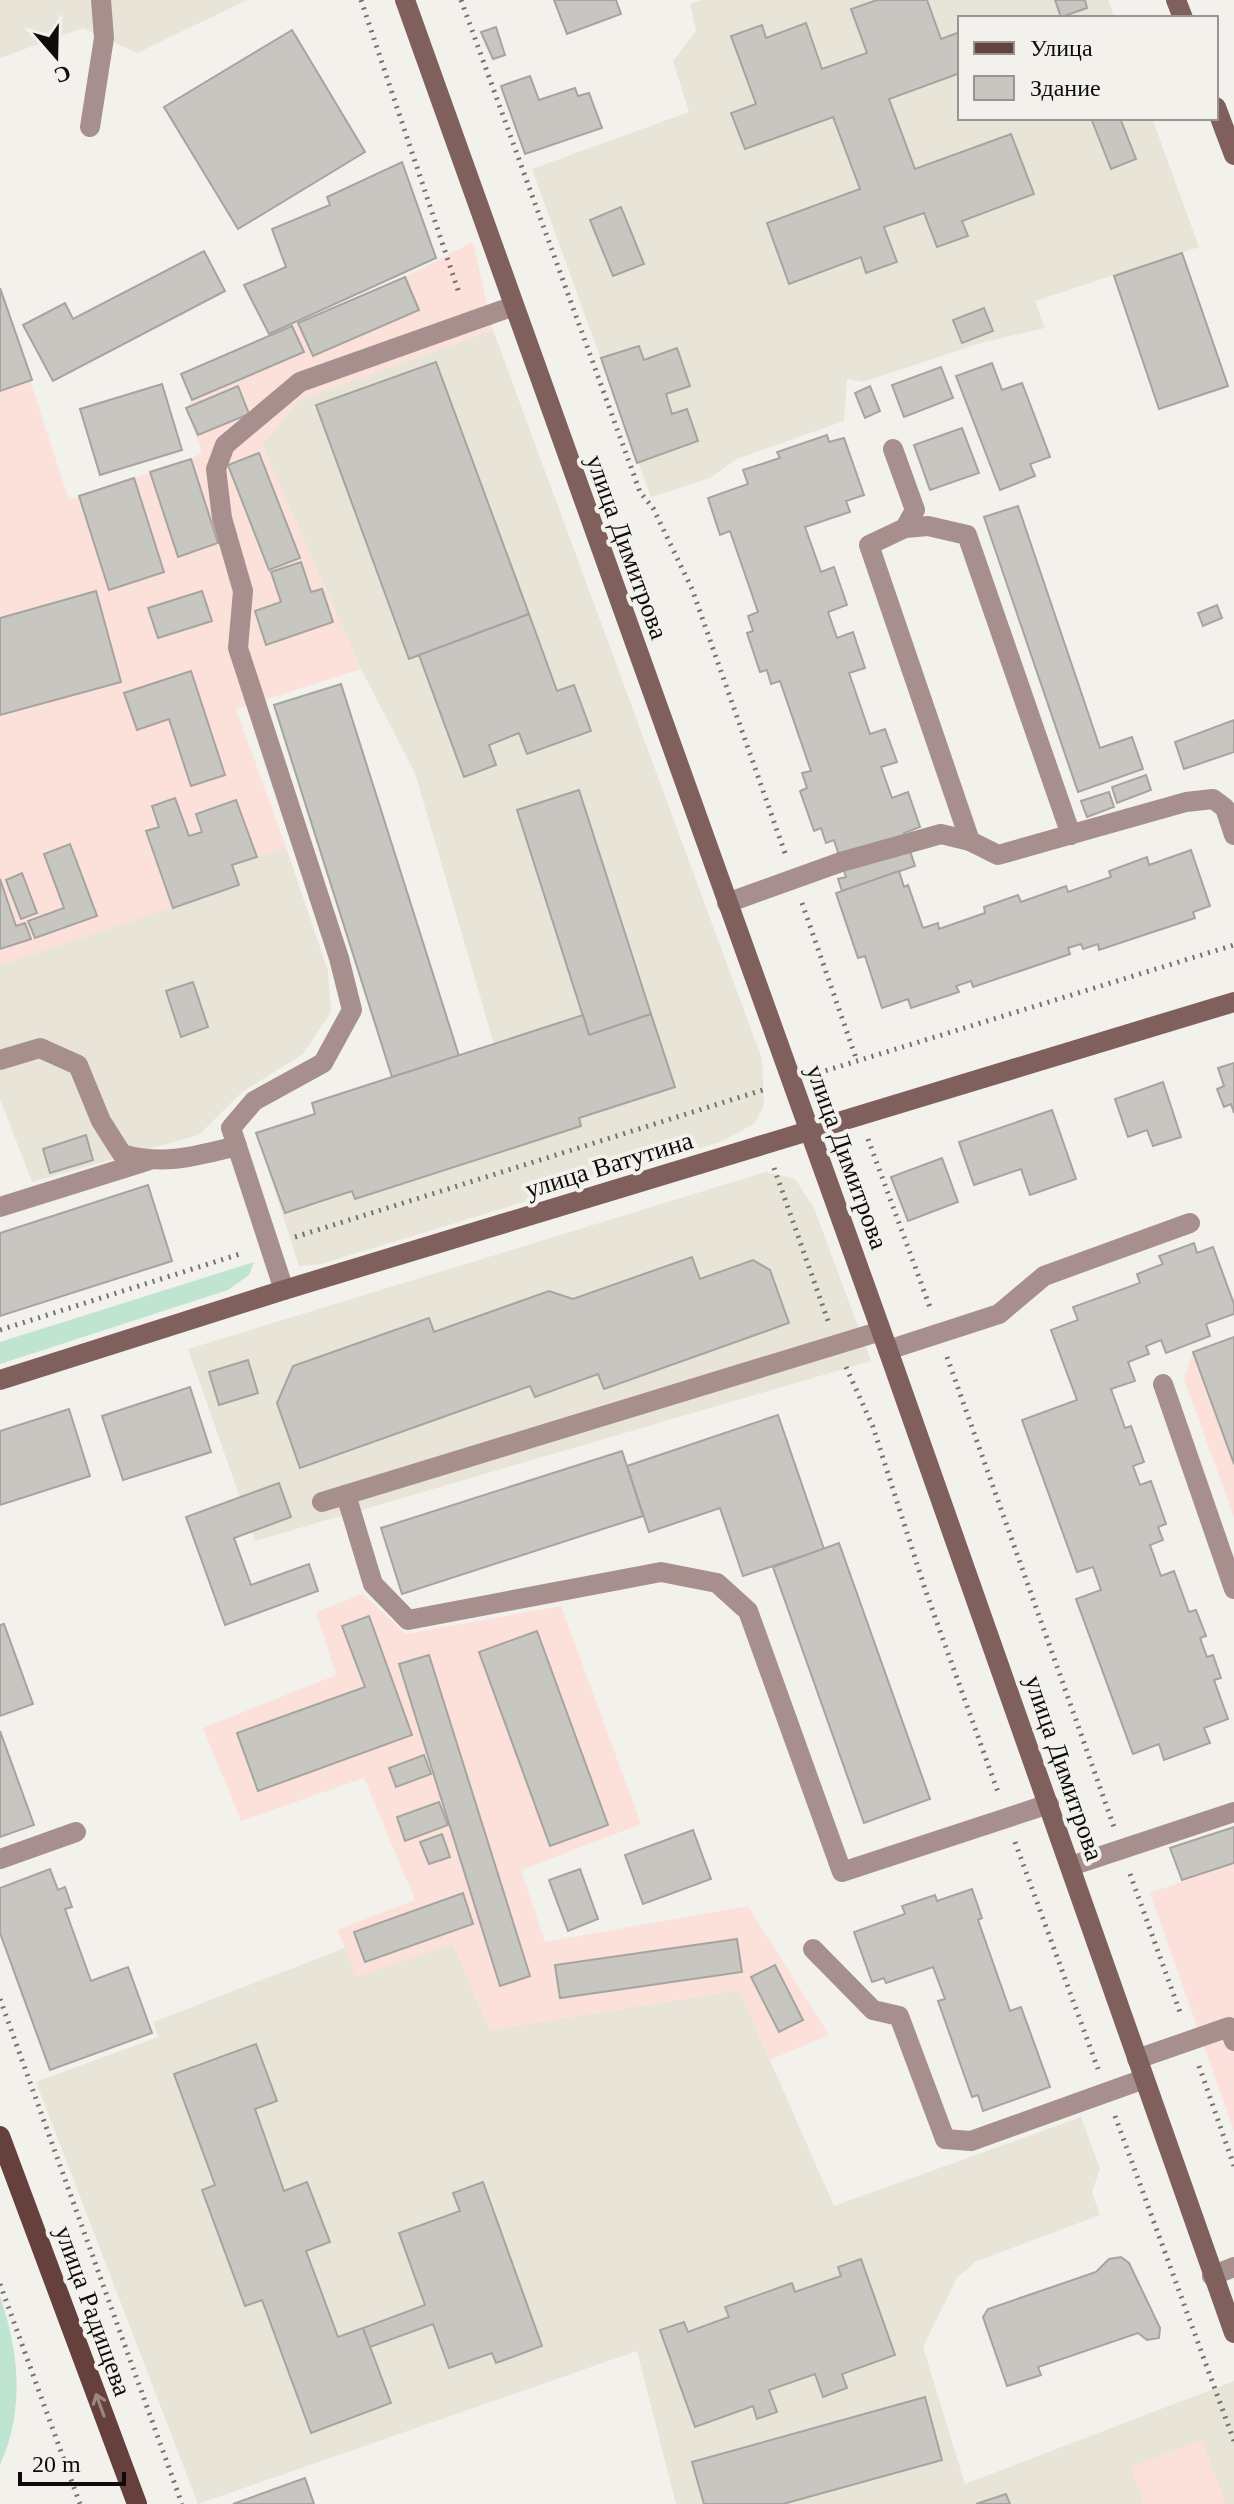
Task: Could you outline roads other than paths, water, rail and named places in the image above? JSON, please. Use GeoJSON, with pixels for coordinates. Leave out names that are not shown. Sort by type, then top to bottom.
{"type":"FeatureCollection","features":[{"type":"Feature","properties":{"kind":"main road","name":"улица Димитрова"},"geometry":{"type":"LineString","coordinates":[[405,0],[885,1340],[1234,2333]]}},
{"type":"Feature","properties":{"kind":"main road"},"geometry":{"type":"LineString","coordinates":[[1218,112],[1234,155]]}},
{"type":"Feature","properties":{"kind":"main road","name":"улица Ватутина"},"geometry":{"type":"LineString","coordinates":[[0,1380],[284,1290],[1234,1002]]}},
{"type":"Feature","properties":{"kind":"main road","name":"улица Радищева"},"geometry":{"type":"LineString","coordinates":[[0,2136],[137,2504]]}},
{"type":"Feature","properties":{"kind":"lane"},"geometry":{"type":"LineString","coordinates":[[90,127],[104,38],[101,0]]}},
{"type":"Feature","properties":{"kind":"lane"},"geometry":{"type":"LineString","coordinates":[[284,1290],[231,1128],[254,1101],[323,1063],[352,1010],[339,958],[238,648],[243,591],[222,518],[216,469],[225,445],[300,382],[514,306]]}},
{"type":"Feature","properties":{"kind":"lane"},"geometry":{"type":"LineString","coordinates":[[893,449],[915,510],[905,528]]}},
{"type":"Feature","properties":{"kind":"lane"},"geometry":{"type":"LineString","coordinates":[[970,841],[869,545],[905,528],[928,526],[967,535],[1071,835]]}},
{"type":"Feature","properties":{"kind":"lane"},"geometry":{"type":"LineString","coordinates":[[727,903],[941,834],[970,841],[998,855],[1186,802],[1213,799],[1225,808],[1234,835]]}},
{"type":"Feature","properties":{"kind":"lane"},"geometry":{"type":"LineString","coordinates":[[0,1060],[40,1048],[78,1065],[101,1121],[122,1154],[147,1161],[170,1162],[237,1146]]}},
{"type":"Feature","properties":{"kind":"lane"},"geometry":{"type":"LineString","coordinates":[[0,1207],[147,1161]]}},
{"type":"Feature","properties":{"kind":"lane"},"geometry":{"type":"LineString","coordinates":[[322,1502],[885,1340],[940,1333],[999,1314],[1044,1276],[1190,1223]]}},
{"type":"Feature","properties":{"kind":"lane"},"geometry":{"type":"LineString","coordinates":[[1163,1384],[1234,1589]]}},
{"type":"Feature","properties":{"kind":"lane"},"geometry":{"type":"LineString","coordinates":[[346,1495],[373,1584],[408,1620],[661,1572],[717,1583],[748,1611],[842,1872],[1049,1804]]}},
{"type":"Feature","properties":{"kind":"lane"},"geometry":{"type":"LineString","coordinates":[[1071,1866],[1234,1812]]}},
{"type":"Feature","properties":{"kind":"lane"},"geometry":{"type":"LineString","coordinates":[[0,1859],[76,1832]]}},
{"type":"Feature","properties":{"kind":"lane"},"geometry":{"type":"LineString","coordinates":[[813,1949],[873,2010],[899,2016],[945,2139],[971,2141],[1141,2069],[1189,2040],[1229,2027],[1234,2041]]}},
{"type":"Feature","properties":{"kind":"lane"},"geometry":{"type":"LineString","coordinates":[[1212,2276],[1234,2267]]}}]}
